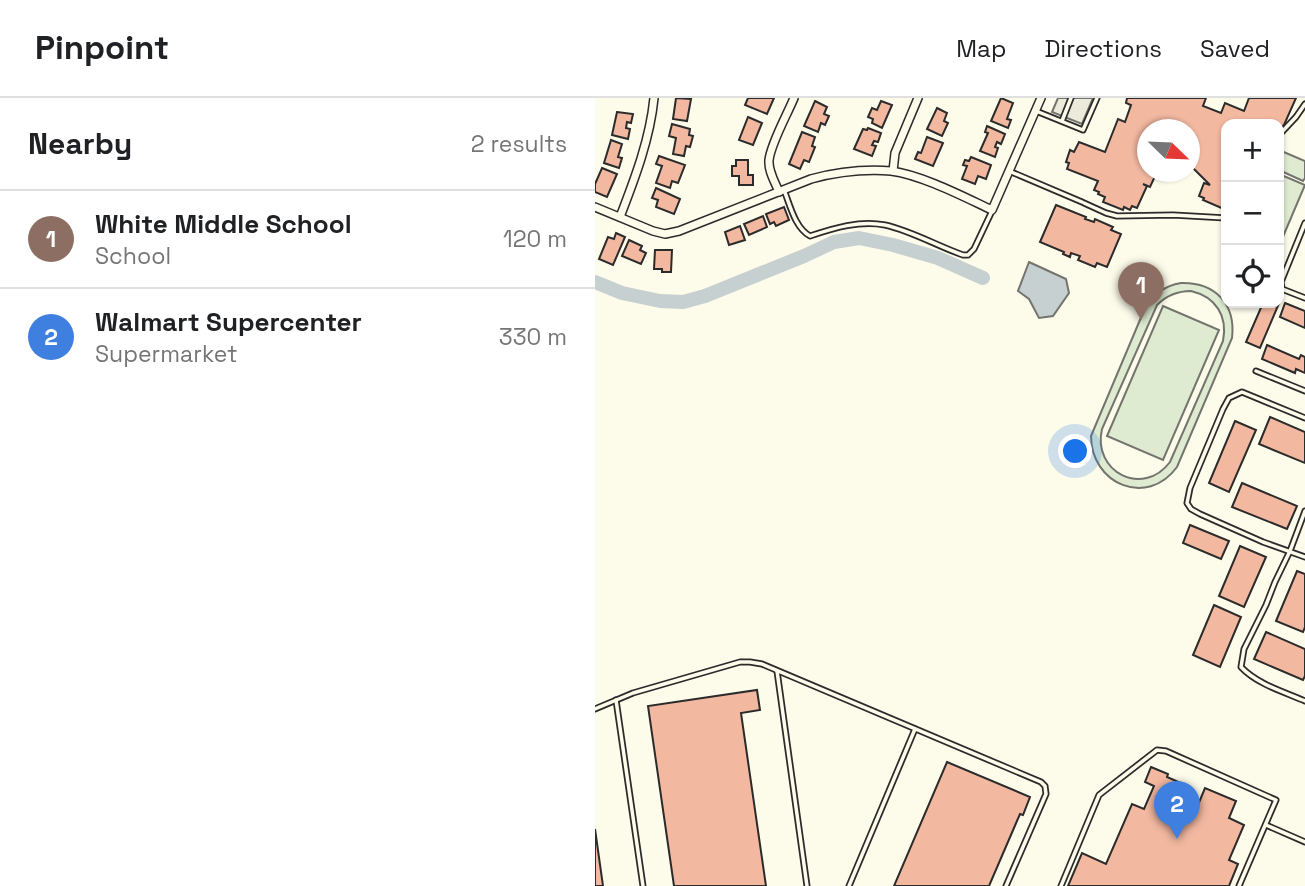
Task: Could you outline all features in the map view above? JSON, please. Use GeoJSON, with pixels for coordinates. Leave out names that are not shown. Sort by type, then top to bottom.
{"type":"FeatureCollection","features":[{"type":"Feature","properties":{"kind":"street"},"geometry":{"type":"LineString","coordinates":[[620,217],[639,168],[654,98]]}},
{"type":"Feature","properties":{"kind":"street"},"geometry":{"type":"LineString","coordinates":[[781,191],[772,176],[769,160],[794,98]]}},
{"type":"Feature","properties":{"kind":"street"},"geometry":{"type":"LineString","coordinates":[[893,172],[895,153],[918,98]]}},
{"type":"Feature","properties":{"kind":"street"},"geometry":{"type":"LineString","coordinates":[[595,207],[665,234],[679,232],[825,175],[860,171],[893,172],[938,186],[992,210],[1041,98]]}},
{"type":"Feature","properties":{"kind":"lane"},"geometry":{"type":"LineString","coordinates":[[1062,121],[1072,98]]}},
{"type":"Feature","properties":{"kind":"lane"},"geometry":{"type":"LineString","coordinates":[[1036,111],[1083,130],[1097,98]]}},
{"type":"Feature","properties":{"kind":"lane"},"geometry":{"type":"LineString","coordinates":[[1284,130],[1305,104]]}},
{"type":"Feature","properties":{"kind":"lane"},"geometry":{"type":"LineString","coordinates":[[1009,171],[1117,216],[1221,218]]}},
{"type":"Feature","properties":{"kind":"lane"},"geometry":{"type":"LineString","coordinates":[[781,191],[806,235],[851,225],[884,225],[963,255],[968,255],[974,249],[992,210]]}},
{"type":"Feature","properties":{"kind":"lane"},"geometry":{"type":"LineString","coordinates":[[1305,223],[1281,282],[1282,289],[1305,298]]}},
{"type":"Feature","properties":{"kind":"lane"},"geometry":{"type":"LineString","coordinates":[[1256,371],[1305,391]]}},
{"type":"Feature","properties":{"kind":"lane"},"geometry":{"type":"LineString","coordinates":[[1305,418],[1242,392],[1229,398],[1213,432],[1187,503],[1191,509],[1201,514],[1263,542],[1305,557]]}},
{"type":"Feature","properties":{"kind":"lane"},"geometry":{"type":"LineString","coordinates":[[1305,511],[1290,551],[1244,649],[1241,667],[1255,678],[1305,701]]}},
{"type":"Feature","properties":{"kind":"lane"},"geometry":{"type":"LineString","coordinates":[[595,709],[633,693],[740,662],[750,662],[762,664],[1041,782],[1045,786],[1046,794],[1006,886]]}},
{"type":"Feature","properties":{"kind":"lane"},"geometry":{"type":"LineString","coordinates":[[777,671],[807,886]]}},
{"type":"Feature","properties":{"kind":"lane"},"geometry":{"type":"LineString","coordinates":[[616,700],[643,886]]}},
{"type":"Feature","properties":{"kind":"lane"},"geometry":{"type":"LineString","coordinates":[[849,886],[915,729]]}},
{"type":"Feature","properties":{"kind":"lane"},"geometry":{"type":"LineString","coordinates":[[1061,886],[1099,795],[1157,750],[1166,751],[1276,800],[1240,886]]}},
{"type":"Feature","properties":{"kind":"lane"},"geometry":{"type":"LineString","coordinates":[[1266,825],[1305,842]]}},
{"type":"Feature","properties":{"kind":"green space"},"geometry":{"type":"Polygon","coordinates":[[[1284,152],[1305,161],[1303,181],[1284,172],[1284,152]]]}},
{"type":"Feature","properties":{"kind":"green space"},"geometry":{"type":"Polygon","coordinates":[[[1284,176],[1305,185],[1284,234],[1284,176]]]}},
{"type":"Feature","properties":{"kind":"green space"},"geometry":{"type":"Polygon","coordinates":[[[1181,283],[1204,286],[1221,297],[1221,308],[1228,308],[1231,315],[1232,338],[1177,467],[1165,479],[1151,486],[1137,488],[1110,478],[1100,467],[1093,453],[1091,436],[1145,308],[1160,291],[1181,283]],[[1191,291],[1176,293],[1157,305],[1102,429],[1101,444],[1105,457],[1112,468],[1122,475],[1134,479],[1147,478],[1159,473],[1170,462],[1223,341],[1222,316],[1207,298],[1191,291]]]}},
{"type":"Feature","properties":{"kind":"green space"},"geometry":{"type":"Polygon","coordinates":[[[1163,306],[1219,330],[1163,460],[1107,436],[1163,306]]]}},
{"type":"Feature","properties":{"kind":"shaded area"},"geometry":{"type":"Polygon","coordinates":[[[1058,98],[1093,98],[1082,124],[1052,112],[1058,98]]]}},
{"type":"Feature","properties":{"kind":"shaded area"},"geometry":{"type":"Polygon","coordinates":[[[1029,262],[1066,279],[1069,293],[1053,316],[1039,318],[1029,299],[1018,291],[1029,262]]]}},
{"type":"Feature","properties":{"kind":"building"},"geometry":{"type":"Polygon","coordinates":[[[676,98],[691,99],[687,121],[673,119],[676,98]]]}},
{"type":"Feature","properties":{"kind":"building"},"geometry":{"type":"Polygon","coordinates":[[[748,98],[774,98],[767,114],[745,105],[748,98]]]}},
{"type":"Feature","properties":{"kind":"building"},"geometry":{"type":"Polygon","coordinates":[[[1001,98],[1013,103],[1007,119],[1011,120],[1008,128],[991,121],[1001,98]]]}},
{"type":"Feature","properties":{"kind":"building"},"geometry":{"type":"Polygon","coordinates":[[[1127,98],[1206,98],[1203,106],[1221,113],[1225,103],[1244,111],[1249,98],[1296,98],[1284,125],[1284,119],[1221,119],[1221,208],[1199,196],[1204,183],[1210,185],[1200,175],[1200,119],[1137,119],[1137,182],[1152,182],[1150,187],[1143,184],[1147,186],[1137,208],[1132,206],[1130,210],[1124,207],[1123,210],[1103,202],[1105,197],[1094,190],[1098,181],[1067,169],[1070,150],[1074,152],[1079,142],[1105,152],[1118,119],[1125,122],[1131,105],[1126,103],[1127,98]]]}},
{"type":"Feature","properties":{"kind":"building"},"geometry":{"type":"Polygon","coordinates":[[[815,101],[827,107],[824,114],[829,116],[825,125],[821,123],[818,132],[804,126],[815,101]]]}},
{"type":"Feature","properties":{"kind":"building"},"geometry":{"type":"Polygon","coordinates":[[[881,101],[892,105],[882,128],[872,123],[873,119],[868,117],[872,108],[877,110],[881,101]]]}},
{"type":"Feature","properties":{"kind":"building"},"geometry":{"type":"Polygon","coordinates":[[[937,108],[947,113],[944,121],[948,123],[942,136],[927,129],[937,108]]]}},
{"type":"Feature","properties":{"kind":"building"},"geometry":{"type":"Polygon","coordinates":[[[617,112],[633,114],[631,123],[627,122],[626,128],[630,129],[628,139],[612,135],[617,112]]]}},
{"type":"Feature","properties":{"kind":"building"},"geometry":{"type":"Polygon","coordinates":[[[748,117],[762,123],[753,145],[739,140],[748,117]]]}},
{"type":"Feature","properties":{"kind":"building"},"geometry":{"type":"Polygon","coordinates":[[[672,124],[690,129],[689,135],[693,136],[690,147],[686,146],[684,156],[673,154],[676,138],[669,136],[672,124]]]}},
{"type":"Feature","properties":{"kind":"building"},"geometry":{"type":"Polygon","coordinates":[[[987,126],[1005,134],[1001,144],[997,142],[995,157],[980,151],[988,133],[985,132],[987,126]]]}},
{"type":"Feature","properties":{"kind":"building"},"geometry":{"type":"Polygon","coordinates":[[[863,129],[881,133],[878,142],[874,141],[872,145],[876,146],[872,156],[854,149],[863,129]]]}},
{"type":"Feature","properties":{"kind":"building"},"geometry":{"type":"Polygon","coordinates":[[[802,132],[815,137],[812,146],[815,147],[809,162],[804,160],[800,169],[789,164],[802,132]]]}},
{"type":"Feature","properties":{"kind":"building"},"geometry":{"type":"Polygon","coordinates":[[[927,137],[943,143],[933,166],[915,159],[918,152],[921,153],[927,137]]]}},
{"type":"Feature","properties":{"kind":"building"},"geometry":{"type":"Polygon","coordinates":[[[611,140],[622,144],[618,157],[622,158],[619,168],[604,163],[611,140]]]}},
{"type":"Feature","properties":{"kind":"building"},"geometry":{"type":"Polygon","coordinates":[[[659,156],[685,165],[678,183],[672,181],[670,188],[656,183],[662,166],[656,164],[659,156]]]}},
{"type":"Feature","properties":{"kind":"building"},"geometry":{"type":"Polygon","coordinates":[[[971,157],[991,165],[986,179],[978,176],[975,184],[962,179],[967,166],[963,165],[965,160],[969,161],[971,157]]]}},
{"type":"Feature","properties":{"kind":"building"},"geometry":{"type":"Polygon","coordinates":[[[736,160],[748,160],[748,175],[753,175],[753,185],[739,185],[739,176],[732,176],[732,166],[736,166],[736,160]]]}},
{"type":"Feature","properties":{"kind":"building"},"geometry":{"type":"Polygon","coordinates":[[[602,168],[617,174],[607,197],[595,192],[595,184],[602,168]]]}},
{"type":"Feature","properties":{"kind":"building"},"geometry":{"type":"Polygon","coordinates":[[[656,188],[680,199],[674,214],[656,207],[658,200],[652,198],[656,188]]]}},
{"type":"Feature","properties":{"kind":"building"},"geometry":{"type":"Polygon","coordinates":[[[1056,205],[1086,217],[1085,219],[1094,222],[1095,219],[1113,227],[1111,230],[1121,234],[1107,267],[1097,263],[1095,267],[1078,260],[1080,256],[1071,253],[1070,257],[1040,242],[1056,205]]]}},
{"type":"Feature","properties":{"kind":"building"},"geometry":{"type":"Polygon","coordinates":[[[784,207],[789,220],[776,226],[774,222],[770,224],[766,214],[784,207]]]}},
{"type":"Feature","properties":{"kind":"building"},"geometry":{"type":"Polygon","coordinates":[[[763,216],[767,227],[749,235],[744,224],[763,216]]]}},
{"type":"Feature","properties":{"kind":"building"},"geometry":{"type":"Polygon","coordinates":[[[740,226],[745,240],[729,245],[725,232],[740,226]]]}},
{"type":"Feature","properties":{"kind":"building"},"geometry":{"type":"Polygon","coordinates":[[[616,233],[625,237],[613,265],[599,259],[608,237],[614,239],[616,233]]]}},
{"type":"Feature","properties":{"kind":"building"},"geometry":{"type":"Polygon","coordinates":[[[629,240],[642,246],[640,250],[646,253],[641,264],[622,256],[629,240]]]}},
{"type":"Feature","properties":{"kind":"building"},"geometry":{"type":"Polygon","coordinates":[[[655,250],[672,250],[671,272],[654,269],[655,250]]]}},
{"type":"Feature","properties":{"kind":"building"},"geometry":{"type":"Polygon","coordinates":[[[1285,303],[1305,311],[1305,328],[1280,317],[1285,303]]]}},
{"type":"Feature","properties":{"kind":"building"},"geometry":{"type":"Polygon","coordinates":[[[1261,308],[1277,308],[1260,348],[1246,342],[1261,308]]]}},
{"type":"Feature","properties":{"kind":"building"},"geometry":{"type":"Polygon","coordinates":[[[1267,345],[1299,359],[1301,355],[1305,357],[1305,373],[1296,369],[1295,373],[1262,359],[1267,345]]]}},
{"type":"Feature","properties":{"kind":"building"},"geometry":{"type":"Polygon","coordinates":[[[1270,417],[1305,432],[1305,463],[1259,444],[1270,417]]]}},
{"type":"Feature","properties":{"kind":"building"},"geometry":{"type":"Polygon","coordinates":[[[1235,421],[1256,430],[1229,492],[1209,483],[1235,421]]]}},
{"type":"Feature","properties":{"kind":"building"},"geometry":{"type":"Polygon","coordinates":[[[1242,483],[1297,506],[1287,529],[1232,507],[1242,483]]]}},
{"type":"Feature","properties":{"kind":"building"},"geometry":{"type":"Polygon","coordinates":[[[1190,525],[1229,541],[1221,559],[1183,543],[1190,525]]]}},
{"type":"Feature","properties":{"kind":"building"},"geometry":{"type":"Polygon","coordinates":[[[1240,546],[1266,557],[1244,607],[1219,596],[1240,546]]]}},
{"type":"Feature","properties":{"kind":"building"},"geometry":{"type":"Polygon","coordinates":[[[1297,571],[1305,574],[1303,632],[1276,621],[1297,571]]]}},
{"type":"Feature","properties":{"kind":"building"},"geometry":{"type":"Polygon","coordinates":[[[1214,605],[1241,617],[1220,667],[1193,655],[1214,605]]]}},
{"type":"Feature","properties":{"kind":"building"},"geometry":{"type":"Polygon","coordinates":[[[1266,632],[1305,649],[1303,680],[1254,659],[1266,632]]]}},
{"type":"Feature","properties":{"kind":"building"},"geometry":{"type":"Polygon","coordinates":[[[757,690],[760,710],[741,713],[766,886],[674,886],[648,706],[757,690]]]}},
{"type":"Feature","properties":{"kind":"building"},"geometry":{"type":"Polygon","coordinates":[[[947,762],[1030,797],[1023,815],[1020,814],[989,886],[894,886],[947,762]]]}},
{"type":"Feature","properties":{"kind":"building"},"geometry":{"type":"Polygon","coordinates":[[[1151,767],[1183,784],[1178,796],[1198,805],[1205,788],[1236,801],[1229,818],[1244,825],[1229,860],[1238,864],[1229,886],[1068,886],[1082,853],[1106,864],[1132,804],[1144,809],[1154,786],[1145,782],[1151,767]]]}},
{"type":"Feature","properties":{"kind":"building"},"geometry":{"type":"Polygon","coordinates":[[[595,829],[603,886],[595,886],[595,829]]]}},
{"type":"Feature","properties":{"kind":"waterway"},"geometry":{"type":"LineString","coordinates":[[595,282],[622,293],[660,301],[683,302],[705,296],[834,242],[859,238],[938,258],[983,278]]}},
{"type":"Feature","properties":{"kind":"place","name":"White Middle School"},"geometry":{"type":"Point","coordinates":[1141,320]}},
{"type":"Feature","properties":{"kind":"place","name":"Walmart Supercenter"},"geometry":{"type":"Point","coordinates":[1177,839]}}]}
